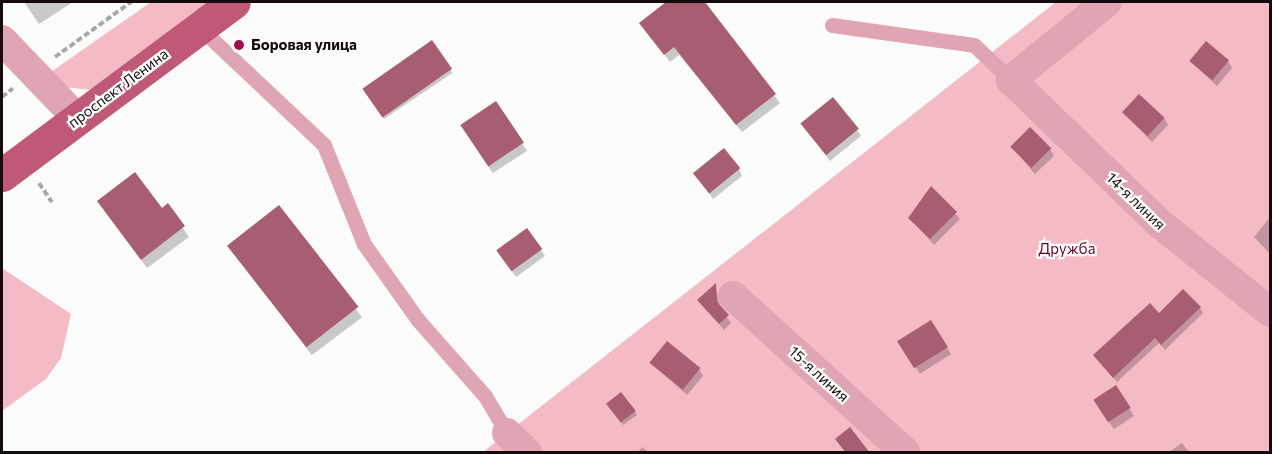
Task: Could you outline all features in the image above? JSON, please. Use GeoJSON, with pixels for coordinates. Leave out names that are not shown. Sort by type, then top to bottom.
{"type":"FeatureCollection","features":[{"type":"Feature","properties":{"kind":"main road","name":"проспект Ленина"},"geometry":{"type":"LineString","coordinates":[[2,175],[234,2]]}},
{"type":"Feature","properties":{"kind":"street"},"geometry":{"type":"LineString","coordinates":[[1011,80],[1107,2]]}},
{"type":"Feature","properties":{"kind":"street"},"geometry":{"type":"LineString","coordinates":[[2,40],[35,71],[77,118]]}},
{"type":"Feature","properties":{"kind":"street","name":"14-я линия"},"geometry":{"type":"LineString","coordinates":[[1011,80],[1159,223],[1270,312]]}},
{"type":"Feature","properties":{"kind":"street","name":"15-я линия"},"geometry":{"type":"LineString","coordinates":[[733,296],[905,453]]}},
{"type":"Feature","properties":{"kind":"lane"},"geometry":{"type":"LineString","coordinates":[[832,26],[974,45],[1011,80]]}},
{"type":"Feature","properties":{"kind":"lane"},"geometry":{"type":"LineString","coordinates":[[199,27],[324,145],[364,244],[418,320],[485,396],[517,443]]}},
{"type":"Feature","properties":{"kind":"path"},"geometry":{"type":"LineString","coordinates":[[2,97],[131,2]]}},
{"type":"Feature","properties":{"kind":"path"},"geometry":{"type":"LineString","coordinates":[[35,177],[52,202]]}},
{"type":"Feature","properties":{"kind":"green space"},"geometry":{"type":"Polygon","coordinates":[[[151,2],[208,2],[92,90],[63,87],[48,74],[151,2]]]}},
{"type":"Feature","properties":{"kind":"green space","name":"Дружба"},"geometry":{"type":"Polygon","coordinates":[[[1056,2],[1270,2],[1270,452],[483,452],[1056,2]]]}},
{"type":"Feature","properties":{"kind":"green space"},"geometry":{"type":"Polygon","coordinates":[[[2,268],[71,314],[61,358],[46,379],[2,411],[2,268]]]}},
{"type":"Feature","properties":{"kind":"building"},"geometry":{"type":"Polygon","coordinates":[[[666,2],[705,2],[776,94],[736,125],[674,47],[664,55],[639,23],[666,2]]]}},
{"type":"Feature","properties":{"kind":"building"},"geometry":{"type":"Polygon","coordinates":[[[432,40],[452,69],[382,117],[362,89],[432,40]]]}},
{"type":"Feature","properties":{"kind":"building"},"geometry":{"type":"Polygon","coordinates":[[[1206,41],[1229,60],[1212,80],[1189,61],[1206,41]]]}},
{"type":"Feature","properties":{"kind":"building"},"geometry":{"type":"Polygon","coordinates":[[[1139,94],[1165,118],[1148,136],[1122,112],[1139,94]]]}},
{"type":"Feature","properties":{"kind":"building"},"geometry":{"type":"Polygon","coordinates":[[[833,97],[859,129],[826,155],[800,123],[833,97]]]}},
{"type":"Feature","properties":{"kind":"building"},"geometry":{"type":"Polygon","coordinates":[[[496,101],[524,142],[488,166],[460,125],[496,101]]]}},
{"type":"Feature","properties":{"kind":"building"},"geometry":{"type":"Polygon","coordinates":[[[1030,127],[1051,148],[1031,168],[1010,147],[1030,127]]]}},
{"type":"Feature","properties":{"kind":"building"},"geometry":{"type":"Polygon","coordinates":[[[724,148],[740,168],[709,193],[693,173],[724,148]]]}},
{"type":"Feature","properties":{"kind":"building"},"geometry":{"type":"Polygon","coordinates":[[[135,172],[162,208],[168,203],[185,226],[141,260],[97,201],[135,172]]]}},
{"type":"Feature","properties":{"kind":"building"},"geometry":{"type":"Polygon","coordinates":[[[931,186],[957,212],[930,239],[908,218],[931,186]]]}},
{"type":"Feature","properties":{"kind":"building"},"geometry":{"type":"Polygon","coordinates":[[[279,205],[358,307],[306,347],[227,246],[279,205]]]}},
{"type":"Feature","properties":{"kind":"building"},"geometry":{"type":"Polygon","coordinates":[[[527,228],[542,249],[512,271],[496,250],[527,228]]]}},
{"type":"Feature","properties":{"kind":"building"},"geometry":{"type":"Polygon","coordinates":[[[716,283],[717,302],[729,315],[719,324],[697,300],[716,283]]]}},
{"type":"Feature","properties":{"kind":"building"},"geometry":{"type":"Polygon","coordinates":[[[1183,289],[1201,307],[1161,345],[1155,338],[1113,378],[1093,355],[1150,303],[1159,313],[1183,289]]]}},
{"type":"Feature","properties":{"kind":"building"},"geometry":{"type":"Polygon","coordinates":[[[931,320],[948,347],[914,368],[897,341],[931,320]]]}},
{"type":"Feature","properties":{"kind":"building"},"geometry":{"type":"Polygon","coordinates":[[[667,341],[700,368],[683,390],[649,363],[667,341]]]}},
{"type":"Feature","properties":{"kind":"building"},"geometry":{"type":"Polygon","coordinates":[[[1116,385],[1131,408],[1108,422],[1093,400],[1116,385]]]}},
{"type":"Feature","properties":{"kind":"building"},"geometry":{"type":"Polygon","coordinates":[[[621,392],[636,411],[621,423],[606,404],[621,392]]]}},
{"type":"Feature","properties":{"kind":"building"},"geometry":{"type":"Polygon","coordinates":[[[850,427],[870,453],[846,453],[835,439],[850,427]]]}},
{"type":"Feature","properties":{"kind":"place","name":"Боровая улица"},"geometry":{"type":"Point","coordinates":[239,45]}}]}
